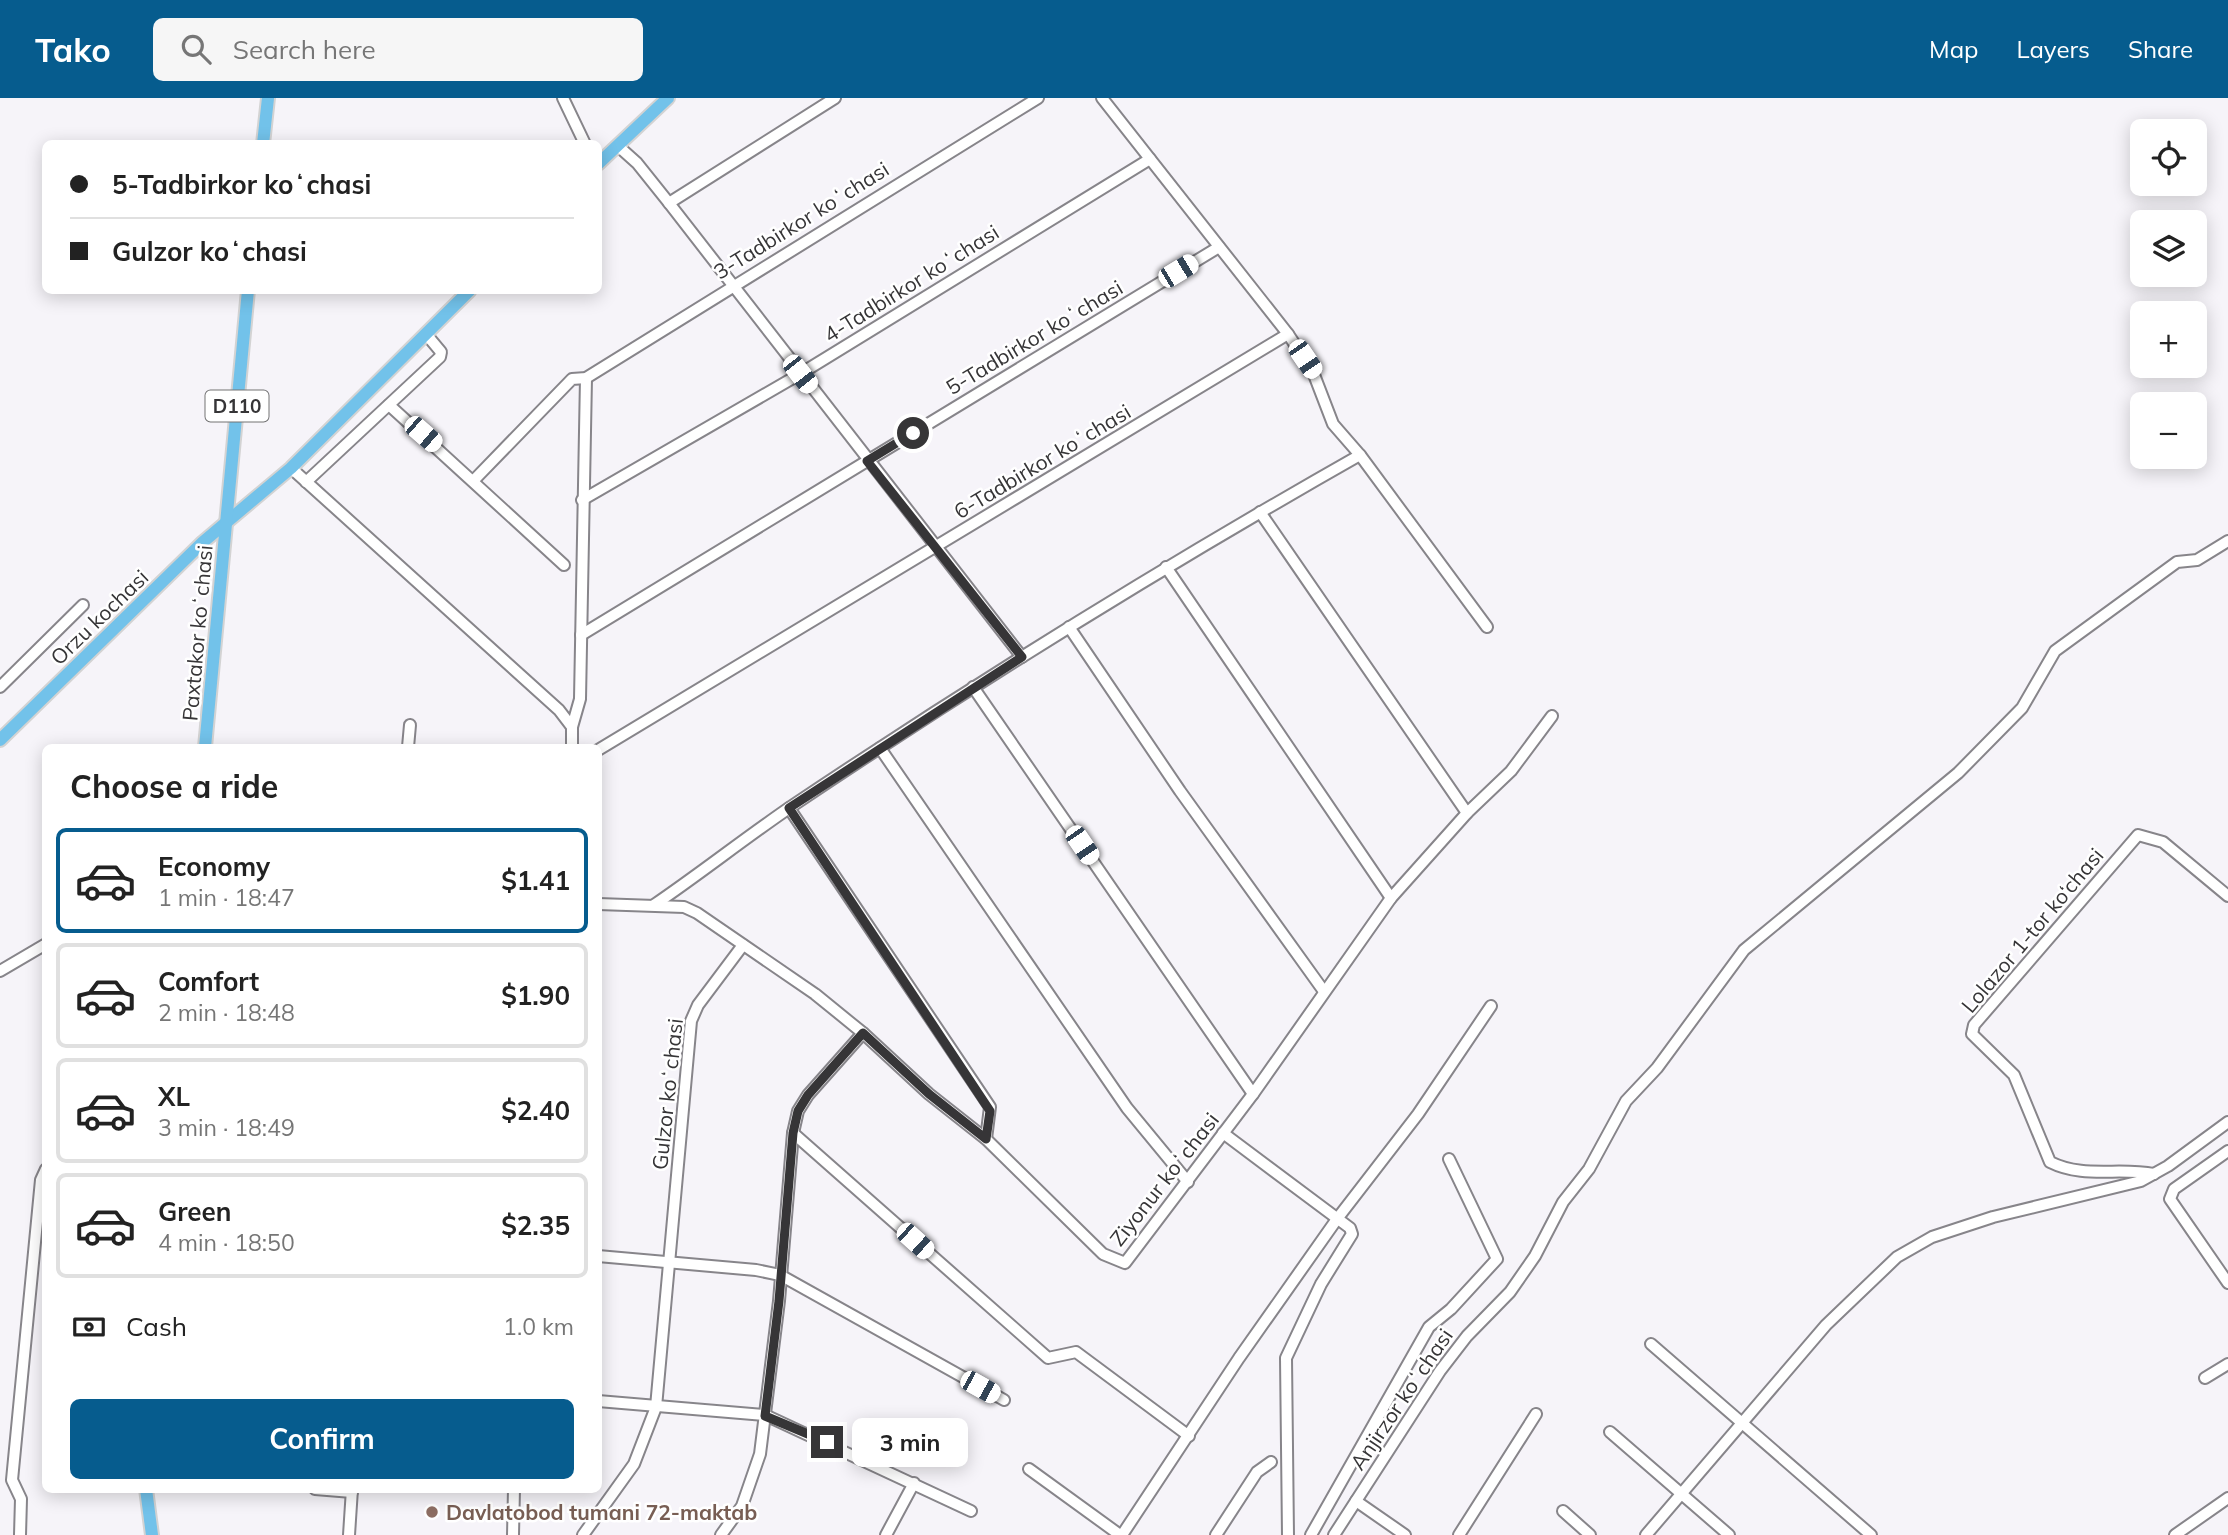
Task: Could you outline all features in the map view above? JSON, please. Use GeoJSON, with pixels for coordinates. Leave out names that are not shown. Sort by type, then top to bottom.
{"type":"FeatureCollection","features":[{"type":"Feature","properties":{"kind":"main road"},"geometry":{"type":"LineString","coordinates":[[263,140],[268,98]]}},
{"type":"Feature","properties":{"kind":"main road"},"geometry":{"type":"LineString","coordinates":[[602,160],[668,98]]}},
{"type":"Feature","properties":{"kind":"main road","name":"D110"},"geometry":{"type":"LineString","coordinates":[[227,522],[248,294]]}},
{"type":"Feature","properties":{"kind":"main road","name":"Orzu kochasi"},"geometry":{"type":"LineString","coordinates":[[0,740],[227,522],[434,343],[467,294]]}},
{"type":"Feature","properties":{"kind":"main road","name":"Paxtakor koʻchasi"},"geometry":{"type":"LineString","coordinates":[[205,744],[227,522]]}},
{"type":"Feature","properties":{"kind":"main road"},"geometry":{"type":"LineString","coordinates":[[147,1493],[152,1535]]}},
{"type":"Feature","properties":{"kind":"street"},"geometry":{"type":"LineString","coordinates":[[563,98],[583,140]]}},
{"type":"Feature","properties":{"kind":"street"},"geometry":{"type":"LineString","coordinates":[[669,203],[835,98]]}},
{"type":"Feature","properties":{"kind":"street","name":"3-Tadbirkor koʻchasi"},"geometry":{"type":"LineString","coordinates":[[475,479],[572,379],[586,378],[732,285],[1038,98]]}},
{"type":"Feature","properties":{"kind":"street"},"geometry":{"type":"LineString","coordinates":[[1102,98],[1288,334],[1313,372],[1333,424],[1360,455],[1487,627]]}},
{"type":"Feature","properties":{"kind":"street"},"geometry":{"type":"LineString","coordinates":[[618,146],[637,163],[669,203],[1022,657]]}},
{"type":"Feature","properties":{"kind":"street","name":"4-Tadbirkor koʻchasi"},"geometry":{"type":"LineString","coordinates":[[582,500],[800,374],[1150,159]]}},
{"type":"Feature","properties":{"kind":"street","name":"5-Tadbirkor koʻchasi"},"geometry":{"type":"LineString","coordinates":[[581,635],[1219,247]]}},
{"type":"Feature","properties":{"kind":"street","name":"6-Tadbirkor koʻchasi"},"geometry":{"type":"LineString","coordinates":[[602,748],[1288,334]]}},
{"type":"Feature","properties":{"kind":"street"},"geometry":{"type":"LineString","coordinates":[[306,482],[389,404],[434,343]]}},
{"type":"Feature","properties":{"kind":"street"},"geometry":{"type":"LineString","coordinates":[[572,744],[572,727],[580,699],[586,378]]}},
{"type":"Feature","properties":{"kind":"street"},"geometry":{"type":"LineString","coordinates":[[389,404],[475,479],[565,565]]}},
{"type":"Feature","properties":{"kind":"street"},"geometry":{"type":"LineString","coordinates":[[654,905],[789,808],[973,687],[1166,567],[1360,455]]}},
{"type":"Feature","properties":{"kind":"street"},"geometry":{"type":"LineString","coordinates":[[291,468],[559,710],[572,727]]}},
{"type":"Feature","properties":{"kind":"street"},"geometry":{"type":"LineString","coordinates":[[1260,512],[1467,813]]}},
{"type":"Feature","properties":{"kind":"street","name":"Anjirzor koʻchasi"},"geometry":{"type":"LineString","coordinates":[[1334,1535],[1440,1371],[1467,1336],[1510,1292],[1535,1256],[1563,1202],[1589,1170],[1626,1101],[1657,1068],[1744,950],[1958,773],[2022,708],[2055,651],[2177,562],[2197,560],[2228,541]]}},
{"type":"Feature","properties":{"kind":"street"},"geometry":{"type":"LineString","coordinates":[[1166,567],[1391,898]]}},
{"type":"Feature","properties":{"kind":"street"},"geometry":{"type":"LineString","coordinates":[[0,687],[83,605]]}},
{"type":"Feature","properties":{"kind":"street"},"geometry":{"type":"LineString","coordinates":[[1069,627],[1180,791],[1323,990]]}},
{"type":"Feature","properties":{"kind":"street"},"geometry":{"type":"LineString","coordinates":[[973,687],[1253,1094]]}},
{"type":"Feature","properties":{"kind":"street","name":"Ziyonur koʻchasi"},"geometry":{"type":"LineString","coordinates":[[602,904],[684,907],[743,945],[815,995],[863,1033],[929,1094],[986,1139],[1103,1254],[1125,1263],[1253,1094],[1323,990],[1391,898],[1467,813],[1511,771],[1552,716]]}},
{"type":"Feature","properties":{"kind":"street"},"geometry":{"type":"LineString","coordinates":[[408,744],[410,725]]}},
{"type":"Feature","properties":{"kind":"street"},"geometry":{"type":"LineString","coordinates":[[880,748],[1127,1108],[1188,1182]]}},
{"type":"Feature","properties":{"kind":"street"},"geometry":{"type":"LineString","coordinates":[[789,808],[990,1107],[986,1139]]}},
{"type":"Feature","properties":{"kind":"street","name":"Lolazor 1-tor ko‘chasi"},"geometry":{"type":"LineString","coordinates":[[2155,1174],[2132,1171],[2092,1173],[2065,1169],[2050,1162],[2014,1076],[1972,1034],[1975,1026],[2138,835],[2163,842],[2228,896]]}},
{"type":"Feature","properties":{"kind":"street","name":"Gulzor koʻchasi"},"geometry":{"type":"LineString","coordinates":[[583,1535],[634,1464],[656,1406],[691,1021],[698,1005],[743,945]]}},
{"type":"Feature","properties":{"kind":"street"},"geometry":{"type":"LineString","coordinates":[[0,971],[42,946]]}},
{"type":"Feature","properties":{"kind":"street"},"geometry":{"type":"LineString","coordinates":[[1029,1469],[1121,1535],[1337,1219],[1418,1114],[1491,1006]]}},
{"type":"Feature","properties":{"kind":"street"},"geometry":{"type":"LineString","coordinates":[[721,1535],[742,1506],[753,1480],[765,1416],[793,1133],[798,1111],[808,1095],[863,1033]]}},
{"type":"Feature","properties":{"kind":"street"},"geometry":{"type":"LineString","coordinates":[[1646,1535],[1826,1325],[1897,1257],[1932,1237],[2072,1196],[2125,1186],[2155,1174],[2228,1122]]}},
{"type":"Feature","properties":{"kind":"street"},"geometry":{"type":"LineString","coordinates":[[793,1133],[1048,1358],[1076,1352],[1189,1436]]}},
{"type":"Feature","properties":{"kind":"street"},"geometry":{"type":"LineString","coordinates":[[1223,1133],[1337,1219],[1352,1234],[1321,1284],[1286,1358],[1288,1535]]}},
{"type":"Feature","properties":{"kind":"street"},"geometry":{"type":"LineString","coordinates":[[2228,1151],[2174,1189],[2170,1199],[2228,1283]]}},
{"type":"Feature","properties":{"kind":"street"},"geometry":{"type":"LineString","coordinates":[[1311,1535],[1429,1327],[1459,1301],[1497,1259],[1449,1159]]}},
{"type":"Feature","properties":{"kind":"street"},"geometry":{"type":"LineString","coordinates":[[20,1535],[21,1499],[12,1480],[42,1178]]}},
{"type":"Feature","properties":{"kind":"street"},"geometry":{"type":"LineString","coordinates":[[602,1256],[780,1275],[1004,1400]]}},
{"type":"Feature","properties":{"kind":"street"},"geometry":{"type":"LineString","coordinates":[[1651,1344],[1871,1535]]}},
{"type":"Feature","properties":{"kind":"street"},"geometry":{"type":"LineString","coordinates":[[2205,1378],[2228,1364]]}},
{"type":"Feature","properties":{"kind":"street"},"geometry":{"type":"LineString","coordinates":[[602,1401],[765,1416],[971,1511]]}},
{"type":"Feature","properties":{"kind":"street"},"geometry":{"type":"LineString","coordinates":[[1459,1535],[1536,1414]]}},
{"type":"Feature","properties":{"kind":"street"},"geometry":{"type":"LineString","coordinates":[[1610,1432],[1729,1535]]}},
{"type":"Feature","properties":{"kind":"street"},"geometry":{"type":"LineString","coordinates":[[1216,1535],[1257,1472],[1271,1462]]}},
{"type":"Feature","properties":{"kind":"street"},"geometry":{"type":"LineString","coordinates":[[886,1535],[914,1483]]}},
{"type":"Feature","properties":{"kind":"street"},"geometry":{"type":"LineString","coordinates":[[349,1535],[352,1493]]}},
{"type":"Feature","properties":{"kind":"street"},"geometry":{"type":"LineString","coordinates":[[513,1535],[514,1493]]}},
{"type":"Feature","properties":{"kind":"street"},"geometry":{"type":"LineString","coordinates":[[2175,1535],[2228,1498]]}},
{"type":"Feature","properties":{"kind":"street"},"geometry":{"type":"LineString","coordinates":[[1356,1500],[1405,1535]]}},
{"type":"Feature","properties":{"kind":"street"},"geometry":{"type":"LineString","coordinates":[[1563,1511],[1590,1535]]}},
{"type":"Feature","properties":{"kind":"place","name":"Davlatobod tumani 72-maktab"},"geometry":{"type":"Point","coordinates":[432,1512]}},
{"type":"Feature","properties":{"kind":"route"},"geometry":{"type":"LineString","coordinates":[[827,1442],[765,1416],[777,1322],[793,1133],[798,1111],[808,1095],[863,1033],[929,1094],[986,1139],[990,1111],[990,1107],[789,808],[1022,657],[867,461],[913,433]]}}]}
